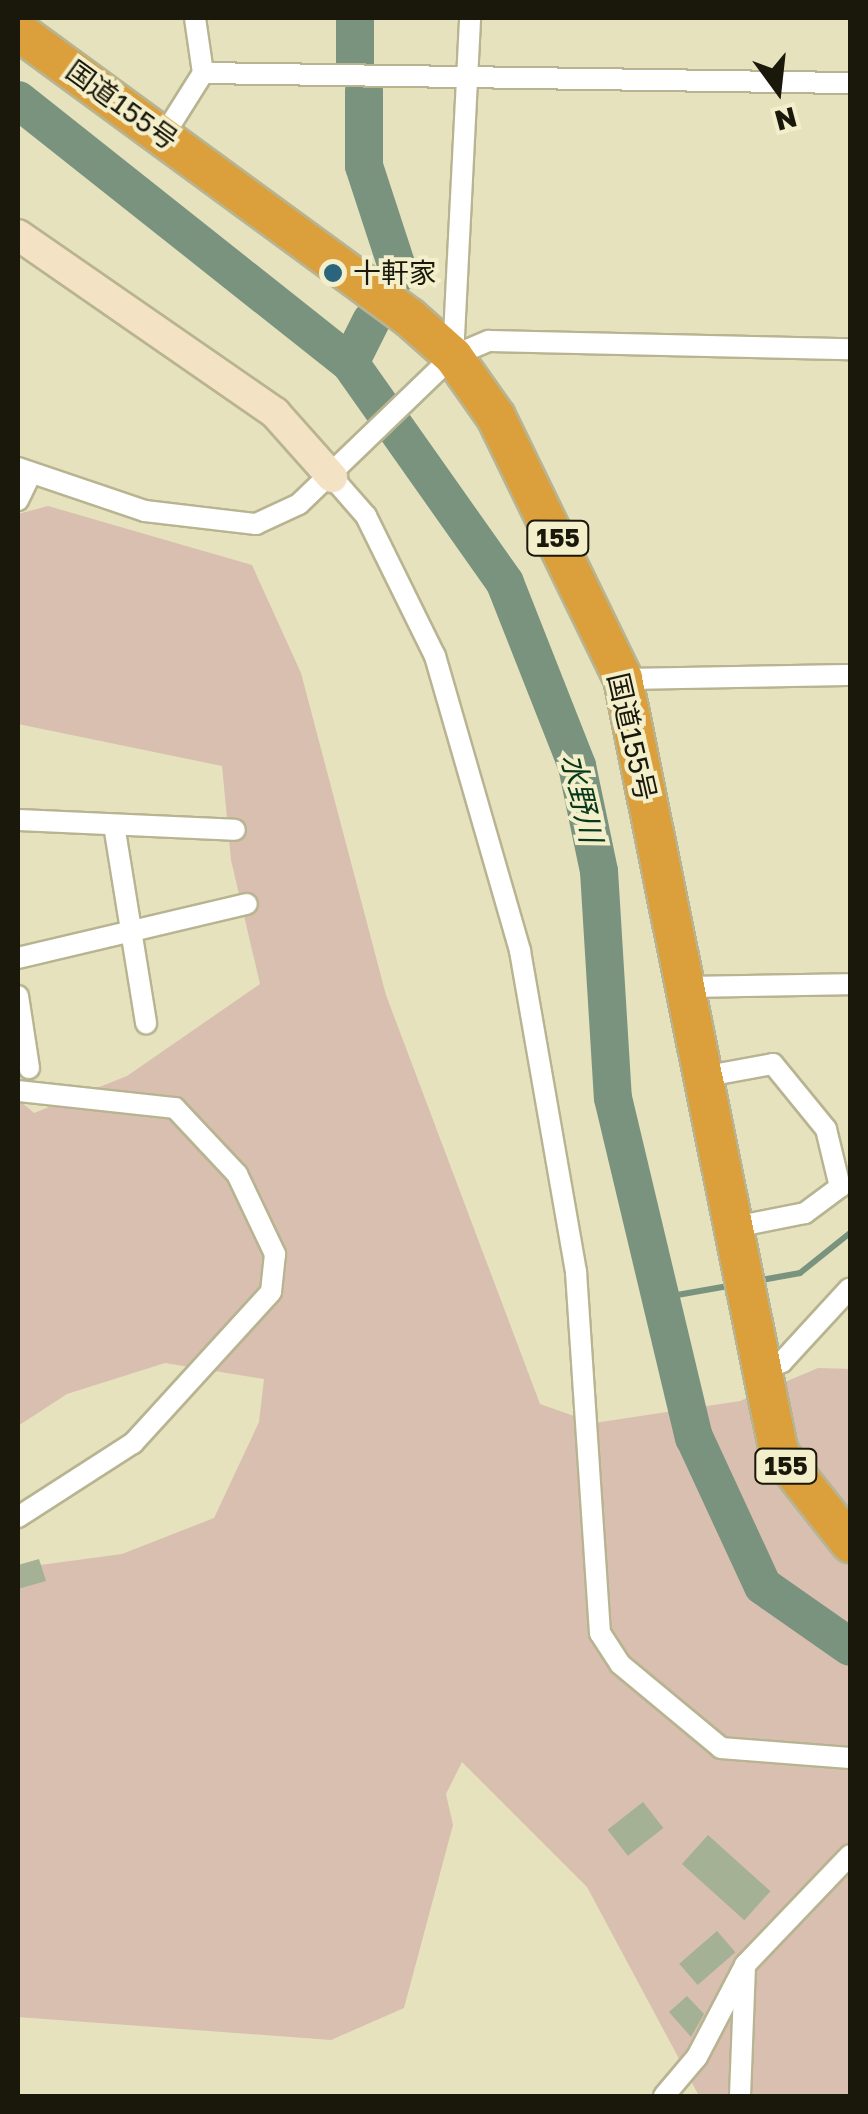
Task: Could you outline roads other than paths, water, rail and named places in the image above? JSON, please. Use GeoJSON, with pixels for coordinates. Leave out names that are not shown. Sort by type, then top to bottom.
{"type":"FeatureCollection","features":[{"type":"Feature","properties":{"kind":"highway","name":"国道155号"},"geometry":{"type":"LineString","coordinates":[[18,31],[164,135],[445,364],[496,418],[623,679],[779,1454],[850,1544]]}},
{"type":"Feature","properties":{"kind":"street"},"geometry":{"type":"LineString","coordinates":[[164,135],[203,73],[195,18]]}},
{"type":"Feature","properties":{"kind":"street"},"geometry":{"type":"LineString","coordinates":[[445,364],[470,18]]}},
{"type":"Feature","properties":{"kind":"street"},"geometry":{"type":"LineString","coordinates":[[203,73],[466,73],[850,83]]}},
{"type":"Feature","properties":{"kind":"street"},"geometry":{"type":"LineString","coordinates":[[18,235],[275,413],[366,516],[429,641],[520,951],[576,1272],[600,1633],[620,1664],[721,1748],[850,1758]]}},
{"type":"Feature","properties":{"kind":"street"},"geometry":{"type":"LineString","coordinates":[[18,500],[24,472],[145,511],[256,524],[332,478],[445,364],[488,341],[850,349]]}},
{"type":"Feature","properties":{"kind":"street"},"geometry":{"type":"LineString","coordinates":[[623,679],[850,675]]}},
{"type":"Feature","properties":{"kind":"street"},"geometry":{"type":"LineString","coordinates":[[18,820],[235,830]]}},
{"type":"Feature","properties":{"kind":"street"},"geometry":{"type":"LineString","coordinates":[[114,825],[146,1024]]}},
{"type":"Feature","properties":{"kind":"street"},"geometry":{"type":"LineString","coordinates":[[18,958],[132,937],[247,904]]}},
{"type":"Feature","properties":{"kind":"street"},"geometry":{"type":"LineString","coordinates":[[682,987],[850,984]]}},
{"type":"Feature","properties":{"kind":"street"},"geometry":{"type":"LineString","coordinates":[[18,996],[30,1068]]}},
{"type":"Feature","properties":{"kind":"street"},"geometry":{"type":"LineString","coordinates":[[702,1077],[773,1064],[826,1129],[840,1187],[806,1213],[734,1227]]}},
{"type":"Feature","properties":{"kind":"street"},"geometry":{"type":"LineString","coordinates":[[18,1091],[176,1108],[237,1174],[276,1254],[271,1292],[133,1443],[18,1517]]}},
{"type":"Feature","properties":{"kind":"street"},"geometry":{"type":"LineString","coordinates":[[764,1368],[782,1362],[850,1288]]}},
{"type":"Feature","properties":{"kind":"street"},"geometry":{"type":"LineString","coordinates":[[664,2096],[697,2057],[744,1966],[850,1854]]}},
{"type":"Feature","properties":{"kind":"street"},"geometry":{"type":"LineString","coordinates":[[740,2096],[744,1966]]}},
{"type":"Feature","properties":{"kind":"waterway"},"geometry":{"type":"LineString","coordinates":[[355,18],[355,64]]}},
{"type":"Feature","properties":{"kind":"waterway"},"geometry":{"type":"LineString","coordinates":[[364,90],[364,166],[399,273]]}},
{"type":"Feature","properties":{"kind":"waterway","name":"水野川"},"geometry":{"type":"LineString","coordinates":[[18,100],[350,363],[505,583],[577,766],[599,871],[613,1098],[694,1437],[763,1586],[850,1647]]}},
{"type":"Feature","properties":{"kind":"waterway"},"geometry":{"type":"LineString","coordinates":[[350,363],[371,321]]}},
{"type":"Feature","properties":{"kind":"waterway"},"geometry":{"type":"LineString","coordinates":[[756,1281],[800,1273],[850,1233]]}},
{"type":"Feature","properties":{"kind":"waterway"},"geometry":{"type":"LineString","coordinates":[[660,1298],[734,1285]]}},
{"type":"Feature","properties":{"kind":"place","name":"十軒家"},"geometry":{"type":"Point","coordinates":[333,273]}}]}
